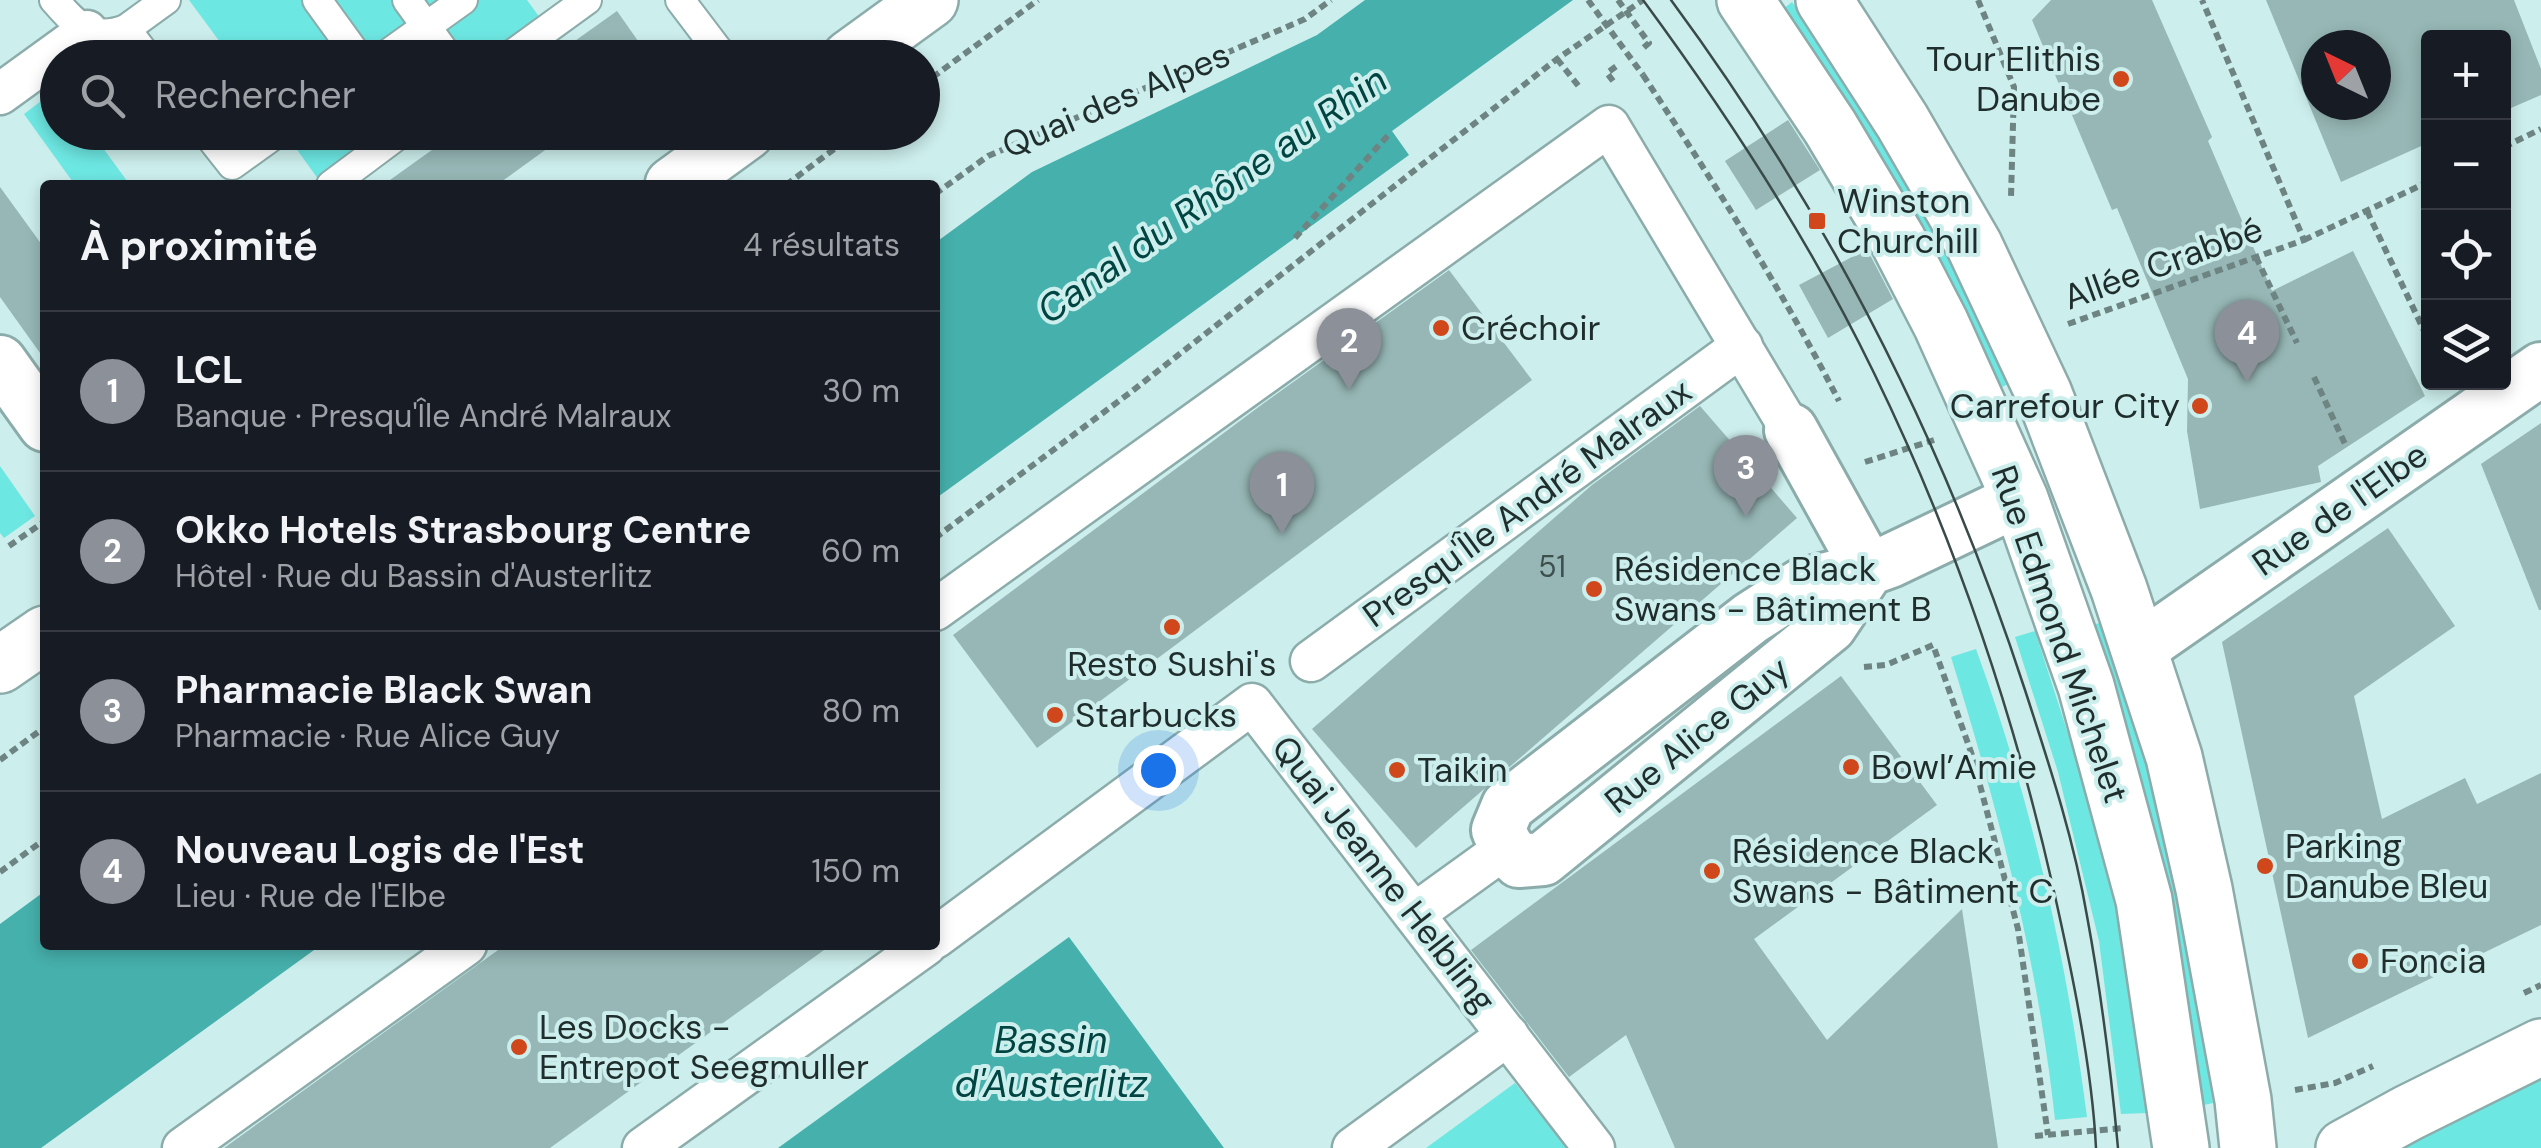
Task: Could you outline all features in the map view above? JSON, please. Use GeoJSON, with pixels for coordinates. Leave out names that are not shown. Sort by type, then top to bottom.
{"type":"FeatureCollection","features":[{"type":"Feature","properties":{"kind":"main road"},"geometry":{"type":"LineString","coordinates":[[875,40],[930,0]]}},
{"type":"Feature","properties":{"kind":"main road","name":"Rue Edmond Michelet"},"geometry":{"type":"LineString","coordinates":[[1746,0],[1897,238],[1941,324],[2020,499],[2086,686],[2144,900],[2157,1138]]}},
{"type":"Feature","properties":{"kind":"main road","name":"Rue Edmond Michelet"},"geometry":{"type":"LineString","coordinates":[[1824,0],[1902,121],[1974,245],[2077,477],[2174,757],[2244,1100],[2248,1148]]}},
{"type":"Feature","properties":{"kind":"main road"},"geometry":{"type":"LineString","coordinates":[[680,180],[721,150]]}},
{"type":"Feature","properties":{"kind":"main road"},"geometry":{"type":"LineString","coordinates":[[0,665],[40,637]]}},
{"type":"Feature","properties":{"kind":"main road"},"geometry":{"type":"LineString","coordinates":[[2344,1148],[2541,1048]]}},
{"type":"Feature","properties":{"kind":"street"},"geometry":{"type":"LineString","coordinates":[[90,40],[107,30]]}},
{"type":"Feature","properties":{"kind":"street"},"geometry":{"type":"LineString","coordinates":[[0,94],[40,70]]}},
{"type":"Feature","properties":{"kind":"street"},"geometry":{"type":"LineString","coordinates":[[940,606],[1609,126],[1742,346],[1868,570]]}},
{"type":"Feature","properties":{"kind":"street","name":"Presqu'Île André Malraux"},"geometry":{"type":"LineString","coordinates":[[1311,661],[1742,346]]}},
{"type":"Feature","properties":{"kind":"street"},"geometry":{"type":"LineString","coordinates":[[0,362],[40,418]]}},
{"type":"Feature","properties":{"kind":"street","name":"Rue de l'Elbe"},"geometry":{"type":"LineString","coordinates":[[2139,649],[2541,369]]}},
{"type":"Feature","properties":{"kind":"street","name":"Rue Alice Guy"},"geometry":{"type":"LineString","coordinates":[[1414,914],[1506,847],[1498,830],[1508,806],[1751,618],[1802,585],[1868,570],[2020,499]]}},
{"type":"Feature","properties":{"kind":"street","name":"Quai Jeanne Helbling"},"geometry":{"type":"LineString","coordinates":[[940,934],[1252,704],[1508,1036],[1353,1148]]}},
{"type":"Feature","properties":{"kind":"street"},"geometry":{"type":"LineString","coordinates":[[183,1148],[459,950]]}},
{"type":"Feature","properties":{"kind":"street"},"geometry":{"type":"LineString","coordinates":[[643,1148],[919,950]]}},
{"type":"Feature","properties":{"kind":"street"},"geometry":{"type":"LineString","coordinates":[[1508,1036],[1594,1148]]}},
{"type":"Feature","properties":{"kind":"lane"},"geometry":{"type":"LineString","coordinates":[[54,0],[122,40]]}},
{"type":"Feature","properties":{"kind":"lane"},"geometry":{"type":"LineString","coordinates":[[107,30],[166,0]]}},
{"type":"Feature","properties":{"kind":"lane"},"geometry":{"type":"LineString","coordinates":[[317,0],[346,40]]}},
{"type":"Feature","properties":{"kind":"lane"},"geometry":{"type":"LineString","coordinates":[[407,0],[436,40]]}},
{"type":"Feature","properties":{"kind":"lane"},"geometry":{"type":"LineString","coordinates":[[407,40],[462,0]]}},
{"type":"Feature","properties":{"kind":"lane"},"geometry":{"type":"LineString","coordinates":[[532,40],[587,0]]}},
{"type":"Feature","properties":{"kind":"lane"},"geometry":{"type":"LineString","coordinates":[[680,0],[710,40]]}},
{"type":"Feature","properties":{"kind":"lane"},"geometry":{"type":"LineString","coordinates":[[220,150],[232,166],[254,150]]}},
{"type":"Feature","properties":{"kind":"lane"},"geometry":{"type":"LineString","coordinates":[[338,180],[378,150]]}},
{"type":"Feature","properties":{"kind":"lane"},"geometry":{"type":"LineString","coordinates":[[2020,499],[2077,477]]}},
{"type":"Feature","properties":{"kind":"path"},"geometry":{"type":"LineString","coordinates":[[940,72],[1038,0]]}},
{"type":"Feature","properties":{"kind":"path","name":"Quai des Alpes"},"geometry":{"type":"LineString","coordinates":[[940,190],[988,156],[1305,19],[1331,0]]}},
{"type":"Feature","properties":{"kind":"path"},"geometry":{"type":"LineString","coordinates":[[1588,0],[1644,75],[1725,198],[1846,416]]}},
{"type":"Feature","properties":{"kind":"path"},"geometry":{"type":"LineString","coordinates":[[1618,0],[1650,43],[1640,50]]}},
{"type":"Feature","properties":{"kind":"path"},"geometry":{"type":"LineString","coordinates":[[940,534],[1130,392],[1557,59],[1643,0]]}},
{"type":"Feature","properties":{"kind":"path"},"geometry":{"type":"LineString","coordinates":[[1978,0],[2014,86],[2010,210]]}},
{"type":"Feature","properties":{"kind":"path","name":"Allée Crabbé"},"geometry":{"type":"LineString","coordinates":[[2020,342],[2304,240],[2202,0]]}},
{"type":"Feature","properties":{"kind":"path"},"geometry":{"type":"LineString","coordinates":[[2511,144],[2541,129]]}},
{"type":"Feature","properties":{"kind":"path"},"geometry":{"type":"LineString","coordinates":[[1295,238],[1391,132]]}},
{"type":"Feature","properties":{"kind":"path"},"geometry":{"type":"LineString","coordinates":[[793,180],[833,150]]}},
{"type":"Feature","properties":{"kind":"path"},"geometry":{"type":"LineString","coordinates":[[2304,240],[2421,185]]}},
{"type":"Feature","properties":{"kind":"path"},"geometry":{"type":"LineString","coordinates":[[2367,211],[2421,324]]}},
{"type":"Feature","properties":{"kind":"path"},"geometry":{"type":"LineString","coordinates":[[2256,257],[2298,343]]}},
{"type":"Feature","properties":{"kind":"path"},"geometry":{"type":"LineString","coordinates":[[2314,377],[2366,491]]}},
{"type":"Feature","properties":{"kind":"path"},"geometry":{"type":"LineString","coordinates":[[1861,445],[1872,472]]}},
{"type":"Feature","properties":{"kind":"path"},"geometry":{"type":"LineString","coordinates":[[9,546],[40,524]]}},
{"type":"Feature","properties":{"kind":"path"},"geometry":{"type":"LineString","coordinates":[[1933,645],[1972,755],[2018,929],[2048,1135]]}},
{"type":"Feature","properties":{"kind":"path"},"geometry":{"type":"LineString","coordinates":[[0,760],[40,731]]}},
{"type":"Feature","properties":{"kind":"path"},"geometry":{"type":"LineString","coordinates":[[0,872],[40,844]]}},
{"type":"Feature","properties":{"kind":"path"},"geometry":{"type":"LineString","coordinates":[[2297,1089],[2335,1083],[2374,1066]]}},
{"type":"Feature","properties":{"kind":"path"},"geometry":{"type":"LineString","coordinates":[[2035,1136],[2157,1138]]}},
{"type":"Feature","properties":{"kind":"shaded area"},"geometry":{"type":"Polygon","coordinates":[[[189,0],[527,0],[543,22],[518,40],[218,40],[189,0]]]}},
{"type":"Feature","properties":{"kind":"shaded area"},"geometry":{"type":"Polygon","coordinates":[[[1792,2],[1921,202],[2010,383],[1994,391],[1778,13],[1792,2]]]}},
{"type":"Feature","properties":{"kind":"shaded area"},"geometry":{"type":"Polygon","coordinates":[[[40,102],[40,136],[24,114],[40,102]]]}},
{"type":"Feature","properties":{"kind":"shaded area"},"geometry":{"type":"Polygon","coordinates":[[[50,150],[104,150],[126,180],[71,180],[50,150]]]}},
{"type":"Feature","properties":{"kind":"shaded area"},"geometry":{"type":"Polygon","coordinates":[[[297,150],[367,150],[325,180],[319,180],[297,150]]]}},
{"type":"Feature","properties":{"kind":"shaded area"},"geometry":{"type":"Polygon","coordinates":[[[0,466],[35,516],[4,538],[0,533],[0,466]]]}},
{"type":"Feature","properties":{"kind":"shaded area"},"geometry":{"type":"Polygon","coordinates":[[[2103,622],[2138,732],[2181,899],[2213,1103],[2195,1107],[2086,627],[2103,622]]]}},
{"type":"Feature","properties":{"kind":"shaded area"},"geometry":{"type":"Polygon","coordinates":[[[2035,631],[2087,793],[2121,918],[2147,1113],[2121,1114],[2099,941],[2058,772],[2015,637],[2035,631]]]}},
{"type":"Feature","properties":{"kind":"shaded area"},"geometry":{"type":"Polygon","coordinates":[[[1976,649],[2014,764],[2045,880],[2069,997],[2087,1117],[2055,1120],[2038,1002],[2014,886],[1951,657],[1976,649]]]}},
{"type":"Feature","properties":{"kind":"shaded area"},"geometry":{"type":"Polygon","coordinates":[[[2541,1074],[2541,1148],[2394,1148],[2541,1074]]]}},
{"type":"Feature","properties":{"kind":"shaded area"},"geometry":{"type":"Polygon","coordinates":[[[1515,1083],[1567,1148],[1426,1148],[1515,1083]]]}},
{"type":"Feature","properties":{"kind":"water","name":"Canal du Rhône au Rhin"},"geometry":{"type":"Polygon","coordinates":[[[1365,0],[1573,0],[1392,131],[1409,155],[940,495],[940,239],[1032,172],[1317,35],[1365,0]]]}},
{"type":"Feature","properties":{"kind":"water"},"geometry":{"type":"Polygon","coordinates":[[[40,895],[40,950],[314,950],[41,1148],[0,1148],[0,924],[40,895]]]}},
{"type":"Feature","properties":{"kind":"water","name":"Bassin d'Austerlitz"},"geometry":{"type":"Polygon","coordinates":[[[1069,937],[1224,1148],[778,1148],[1069,937]]]}},
{"type":"Feature","properties":{"kind":"building"},"geometry":{"type":"Polygon","coordinates":[[[2051,0],[2152,0],[2212,137],[2208,141],[2272,291],[2353,251],[2425,396],[2318,466],[2321,482],[2200,509],[2187,431],[2188,379],[2117,208],[2112,210],[2032,20],[2051,0]]]}},
{"type":"Feature","properties":{"kind":"building"},"geometry":{"type":"Polygon","coordinates":[[[2266,0],[2514,0],[2541,69],[2541,95],[2511,108],[2511,30],[2421,30],[2421,146],[2341,182],[2315,120],[2391,120],[2391,30],[2301,30],[2301,85],[2266,0]]]}},
{"type":"Feature","properties":{"kind":"building"},"geometry":{"type":"Polygon","coordinates":[[[617,11],[637,40],[576,40],[617,11]]]}},
{"type":"Feature","properties":{"kind":"building"},"geometry":{"type":"Polygon","coordinates":[[[1788,120],[1820,170],[1756,210],[1725,161],[1788,120]]]}},
{"type":"Feature","properties":{"kind":"building"},"geometry":{"type":"Polygon","coordinates":[[[432,150],[545,150],[504,180],[390,180],[432,150]]]}},
{"type":"Feature","properties":{"kind":"building"},"geometry":{"type":"Polygon","coordinates":[[[0,187],[40,242],[40,353],[0,297],[0,187]]]}},
{"type":"Feature","properties":{"kind":"building"},"geometry":{"type":"Polygon","coordinates":[[[1867,249],[1893,299],[1828,338],[1799,285],[1867,249]]]}},
{"type":"Feature","properties":{"kind":"building"},"geometry":{"type":"Polygon","coordinates":[[[1449,270],[1532,380],[1037,748],[953,635],[1449,270]]]}},
{"type":"Feature","properties":{"kind":"building","name":"Résidence Black Swans - Bâtiment B"},"geometry":{"type":"Polygon","coordinates":[[[1700,406],[1797,518],[1416,848],[1312,729],[1592,485],[1700,406]]]}},
{"type":"Feature","properties":{"kind":"building"},"geometry":{"type":"Polygon","coordinates":[[[2541,423],[2541,610],[2539,610],[2481,464],[2541,423]]]}},
{"type":"Feature","properties":{"kind":"building"},"geometry":{"type":"Polygon","coordinates":[[[2388,528],[2455,626],[2354,696],[2382,819],[2465,778],[2477,804],[2541,773],[2541,925],[2308,1038],[2222,642],[2388,528]]]}},
{"type":"Feature","properties":{"kind":"building"},"geometry":{"type":"Polygon","coordinates":[[[1841,676],[1937,805],[1754,939],[1827,1040],[1962,909],[1998,1148],[1675,1148],[1626,1035],[1569,1077],[1471,950],[1841,676]]]}},
{"type":"Feature","properties":{"kind":"building","name":"Les Docks - Entrepot Seegmuller"},"geometry":{"type":"Polygon","coordinates":[[[498,950],[824,950],[550,1148],[224,1148],[498,950]]]}},
{"type":"Feature","properties":{"kind":"tram line"},"geometry":{"type":"LineString","coordinates":[[1643,0],[1737,135],[1823,276],[1903,434],[1955,560],[2000,690],[2053,887],[2085,1050],[2096,1148]]}},
{"type":"Feature","properties":{"kind":"tram line"},"geometry":{"type":"LineString","coordinates":[[1671,0],[1780,161],[1876,330],[1918,418],[1993,597],[2043,746],[2075,859],[2101,1003],[2118,1148]]}},
{"type":"Feature","properties":{"kind":"place","name":"Tour Elithis Danube"},"geometry":{"type":"Point","coordinates":[2121,79]}},
{"type":"Feature","properties":{"kind":"place","name":"Winston Churchill"},"geometry":{"type":"Point","coordinates":[1817,221]}},
{"type":"Feature","properties":{"kind":"place","name":"Créchoir"},"geometry":{"type":"Point","coordinates":[1441,328]}},
{"type":"Feature","properties":{"kind":"place","name":"Nouveau Logis de l'Est"},"geometry":{"type":"Point","coordinates":[2247,382]}},
{"type":"Feature","properties":{"kind":"place","name":"Okko Hotels Strasbourg Centre"},"geometry":{"type":"Point","coordinates":[1349,390]}},
{"type":"Feature","properties":{"kind":"place","name":"Carrefour City"},"geometry":{"type":"Point","coordinates":[2200,406]}},
{"type":"Feature","properties":{"kind":"place","name":"Pharmacie Black Swan"},"geometry":{"type":"Point","coordinates":[1746,517]}},
{"type":"Feature","properties":{"kind":"place","name":"LCL"},"geometry":{"type":"Point","coordinates":[1282,534]}},
{"type":"Feature","properties":{"kind":"place","name":"Résidence Black Swans - Bâtiment B"},"geometry":{"type":"Point","coordinates":[1594,589]}},
{"type":"Feature","properties":{"kind":"place","name":"Resto Sushi's"},"geometry":{"type":"Point","coordinates":[1172,627]}},
{"type":"Feature","properties":{"kind":"place","name":"Starbucks"},"geometry":{"type":"Point","coordinates":[1055,715]}},
{"type":"Feature","properties":{"kind":"place","name":"Bowl’Amie"},"geometry":{"type":"Point","coordinates":[1851,767]}},
{"type":"Feature","properties":{"kind":"place","name":"Taikin"},"geometry":{"type":"Point","coordinates":[1397,770]}},
{"type":"Feature","properties":{"kind":"place","name":"Parking Danube Bleu"},"geometry":{"type":"Point","coordinates":[2265,866]}},
{"type":"Feature","properties":{"kind":"place","name":"Résidence Black Swans - Bâtiment C"},"geometry":{"type":"Point","coordinates":[1712,871]}},
{"type":"Feature","properties":{"kind":"place","name":"Foncia"},"geometry":{"type":"Point","coordinates":[2360,961]}},
{"type":"Feature","properties":{"kind":"place","name":"Les Docks - Entrepot Seegmuller"},"geometry":{"type":"Point","coordinates":[519,1047]}}]}
